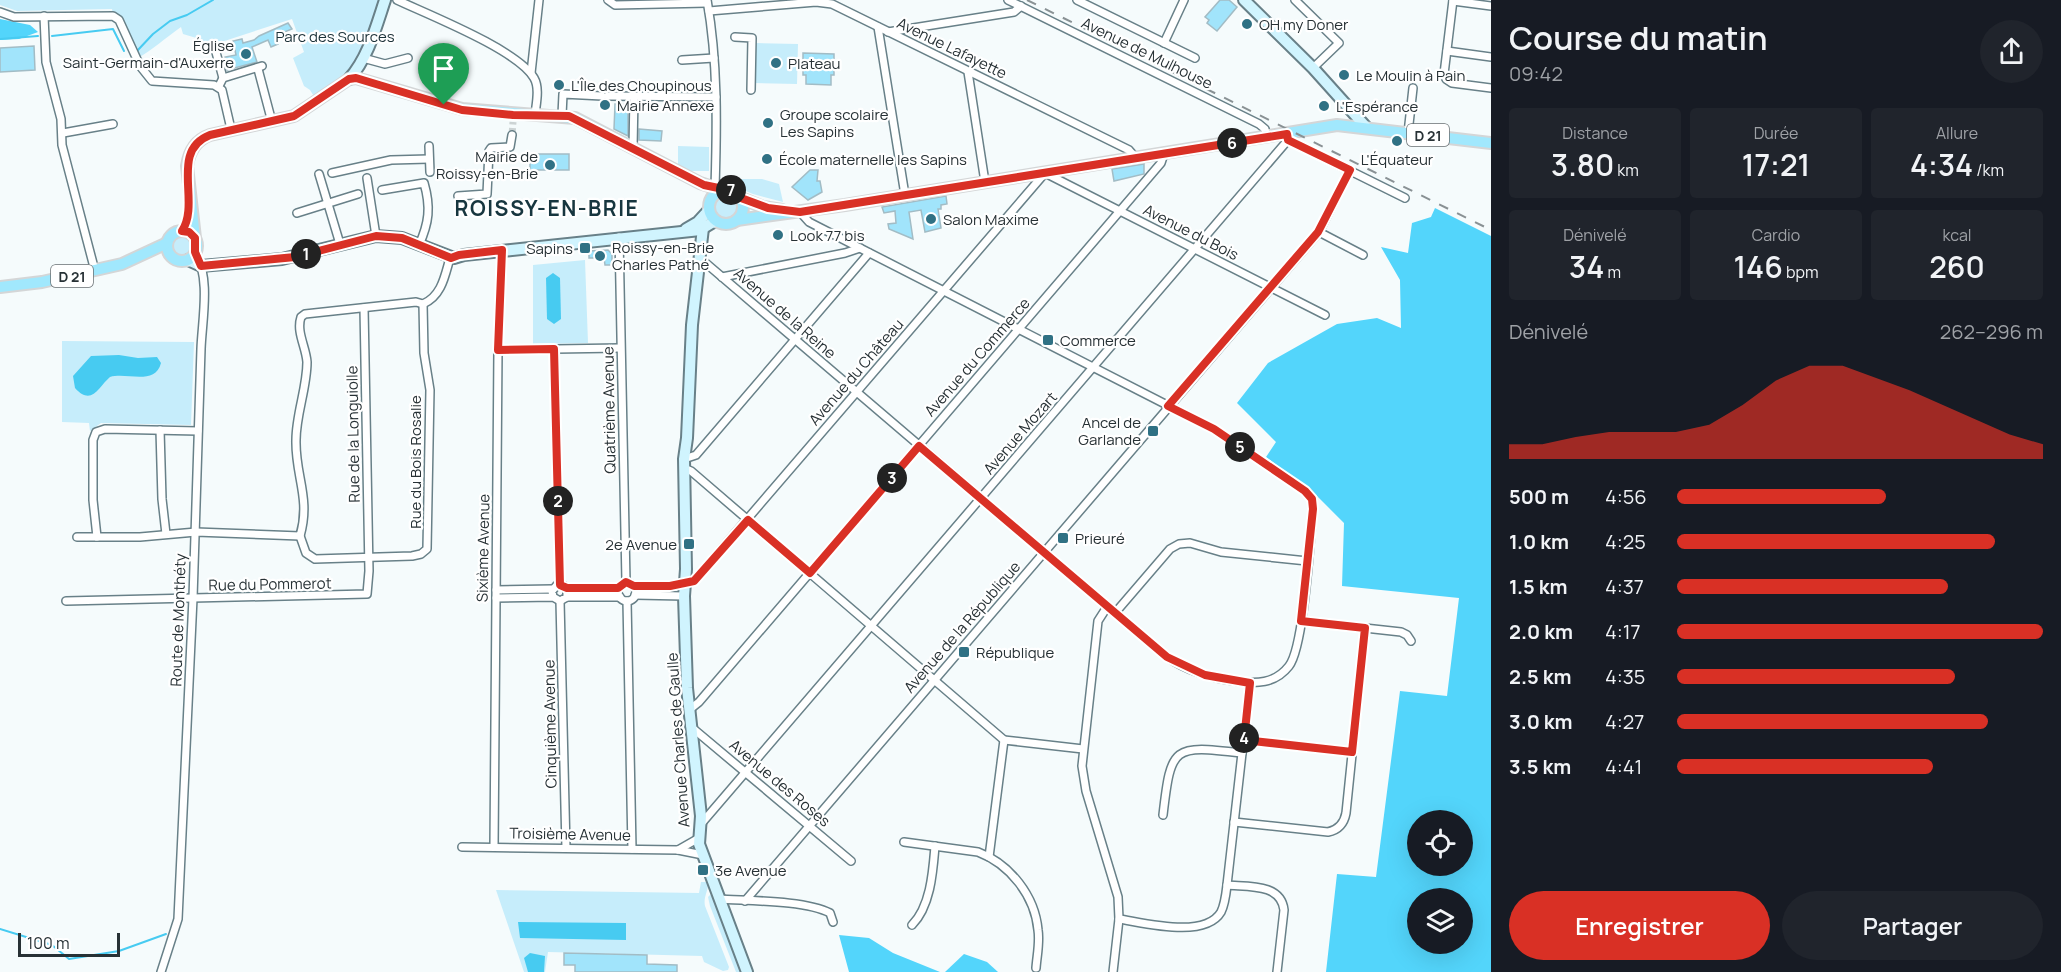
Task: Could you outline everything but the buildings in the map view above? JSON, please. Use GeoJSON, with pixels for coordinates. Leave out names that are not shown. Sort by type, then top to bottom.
{"type":"FeatureCollection","features":[{"type":"Feature","properties":{"kind":"main road"},"geometry":{"type":"LineString","coordinates":[[360,74],[363,58],[385,0]]}},
{"type":"Feature","properties":{"kind":"main road"},"geometry":{"type":"LineString","coordinates":[[1244,0],[1313,69],[1366,127]]}},
{"type":"Feature","properties":{"kind":"main road"},"geometry":{"type":"LineString","coordinates":[[360,74],[453,107],[513,118],[562,115],[581,121],[718,189],[733,191],[741,198],[743,210],[737,220],[726,224],[715,221],[684,231],[502,250],[450,258],[402,238],[376,236],[295,257],[201,266],[192,256],[195,238],[187,166],[190,155],[206,136],[294,116],[360,74]]}},
{"type":"Feature","properties":{"kind":"main road","name":"D 21"},"geometry":{"type":"LineString","coordinates":[[737,220],[800,212],[1267,137],[1288,137],[1337,125],[1491,143]]}},
{"type":"Feature","properties":{"kind":"main road"},"geometry":{"type":"LineString","coordinates":[[701,225],[709,210],[710,199],[718,189]]}},
{"type":"Feature","properties":{"kind":"main road","name":"D 21"},"geometry":{"type":"LineString","coordinates":[[741,198],[768,208],[800,212]]}},
{"type":"Feature","properties":{"kind":"main road"},"geometry":{"type":"LineString","coordinates":[[182,231],[190,207]]}},
{"type":"Feature","properties":{"kind":"main road"},"geometry":{"type":"LineString","coordinates":[[709,210],[715,221]]}},
{"type":"Feature","properties":{"kind":"main road","name":"Avenue Charles de Gaulle"},"geometry":{"type":"LineString","coordinates":[[701,225],[701,256],[692,333],[684,463],[684,596],[689,711],[701,824],[699,838],[703,855],[746,968]]}},
{"type":"Feature","properties":{"kind":"main road"},"geometry":{"type":"LineString","coordinates":[[192,256],[179,261],[167,248],[172,234],[182,231],[189,232],[195,238]]}},
{"type":"Feature","properties":{"kind":"main road"},"geometry":{"type":"LineString","coordinates":[[684,231],[691,235],[701,256]]}},
{"type":"Feature","properties":{"kind":"main road","name":"D 21"},"geometry":{"type":"LineString","coordinates":[[0,287],[42,282],[95,271],[167,248]]}},
{"type":"Feature","properties":{"kind":"street"},"geometry":{"type":"LineString","coordinates":[[397,0],[484,40],[531,73],[536,84],[535,115]]}},
{"type":"Feature","properties":{"kind":"street"},"geometry":{"type":"LineString","coordinates":[[531,73],[539,0]]}},
{"type":"Feature","properties":{"kind":"street"},"geometry":{"type":"LineString","coordinates":[[608,0],[615,5],[707,1],[714,58],[718,189]]}},
{"type":"Feature","properties":{"kind":"street","name":"Avenue de Mulhouse"},"geometry":{"type":"LineString","coordinates":[[1008,0],[1260,125],[1265,129],[1267,137]]}},
{"type":"Feature","properties":{"kind":"street"},"geometry":{"type":"LineString","coordinates":[[1077,0],[1195,58]]}},
{"type":"Feature","properties":{"kind":"street"},"geometry":{"type":"LineString","coordinates":[[1094,9],[1098,0]]}},
{"type":"Feature","properties":{"kind":"street"},"geometry":{"type":"LineString","coordinates":[[1164,43],[1183,7],[1184,0]]}},
{"type":"Feature","properties":{"kind":"street"},"geometry":{"type":"LineString","coordinates":[[1295,0],[1339,43],[1313,69]]}},
{"type":"Feature","properties":{"kind":"street"},"geometry":{"type":"LineString","coordinates":[[1491,6],[1453,0],[1444,74],[1449,82],[1491,88]]}},
{"type":"Feature","properties":{"kind":"street","name":"Avenue Lafayette"},"geometry":{"type":"LineString","coordinates":[[709,11],[805,1],[829,3],[1129,150],[1136,158]]}},
{"type":"Feature","properties":{"kind":"street"},"geometry":{"type":"LineString","coordinates":[[888,32],[1014,12],[1021,6]]}},
{"type":"Feature","properties":{"kind":"street"},"geometry":{"type":"LineString","coordinates":[[0,12],[14,17],[113,16],[119,20],[145,74],[155,83],[219,86]]}},
{"type":"Feature","properties":{"kind":"street"},"geometry":{"type":"LineString","coordinates":[[44,16],[46,62],[63,134],[62,145],[95,271]]}},
{"type":"Feature","properties":{"kind":"street"},"geometry":{"type":"LineString","coordinates":[[878,27],[905,195]]}},
{"type":"Feature","properties":{"kind":"street"},"geometry":{"type":"LineString","coordinates":[[735,37],[752,38],[751,90]]}},
{"type":"Feature","properties":{"kind":"street"},"geometry":{"type":"LineString","coordinates":[[214,45],[223,78],[219,86]]}},
{"type":"Feature","properties":{"kind":"street"},"geometry":{"type":"LineString","coordinates":[[1446,51],[1491,57]]}},
{"type":"Feature","properties":{"kind":"street"},"geometry":{"type":"LineString","coordinates":[[363,58],[384,64],[408,58]]}},
{"type":"Feature","properties":{"kind":"street"},"geometry":{"type":"LineString","coordinates":[[682,60],[714,58]]}},
{"type":"Feature","properties":{"kind":"street"},"geometry":{"type":"LineString","coordinates":[[223,78],[260,67],[272,122]]}},
{"type":"Feature","properties":{"kind":"street"},"geometry":{"type":"LineString","coordinates":[[968,72],[985,182]]}},
{"type":"Feature","properties":{"kind":"street"},"geometry":{"type":"LineString","coordinates":[[219,86],[225,96],[231,129]]}},
{"type":"Feature","properties":{"kind":"street"},"geometry":{"type":"LineString","coordinates":[[1408,133],[1413,88]]}},
{"type":"Feature","properties":{"kind":"street"},"geometry":{"type":"LineString","coordinates":[[562,115],[563,94],[716,97]]}},
{"type":"Feature","properties":{"kind":"street"},"geometry":{"type":"LineString","coordinates":[[633,148],[634,96]]}},
{"type":"Feature","properties":{"kind":"street"},"geometry":{"type":"LineString","coordinates":[[63,134],[114,124]]}},
{"type":"Feature","properties":{"kind":"street"},"geometry":{"type":"LineString","coordinates":[[458,196],[488,194],[489,150],[510,147],[512,135]]}},
{"type":"Feature","properties":{"kind":"street"},"geometry":{"type":"LineString","coordinates":[[1288,137],[1405,198]]}},
{"type":"Feature","properties":{"kind":"street","name":"Avenue Mozart"},"geometry":{"type":"LineString","coordinates":[[701,824],[1195,249],[1288,137]]}},
{"type":"Feature","properties":{"kind":"street"},"geometry":{"type":"LineString","coordinates":[[429,146],[430,172]]}},
{"type":"Feature","properties":{"kind":"street","name":"Avenue du Commerce"},"geometry":{"type":"LineString","coordinates":[[689,711],[1161,163],[1164,154]]}},
{"type":"Feature","properties":{"kind":"street"},"geometry":{"type":"LineString","coordinates":[[332,173],[365,171],[391,160],[429,159]]}},
{"type":"Feature","properties":{"kind":"street","name":"Avenue de la République"},"geometry":{"type":"LineString","coordinates":[[746,901],[1318,232],[1350,170]]}},
{"type":"Feature","properties":{"kind":"street"},"geometry":{"type":"LineString","coordinates":[[365,171],[376,236]]}},
{"type":"Feature","properties":{"kind":"street","name":"Avenue du Bois"},"geometry":{"type":"LineString","coordinates":[[1045,173],[1325,315]]}},
{"type":"Feature","properties":{"kind":"street","name":"Avenue du Château"},"geometry":{"type":"LineString","coordinates":[[685,583],[694,581],[748,520],[1045,173]]}},
{"type":"Feature","properties":{"kind":"street"},"geometry":{"type":"LineString","coordinates":[[319,174],[340,244]]}},
{"type":"Feature","properties":{"kind":"street"},"geometry":{"type":"LineString","coordinates":[[382,190],[424,183],[430,212],[428,225],[419,244]]}},
{"type":"Feature","properties":{"kind":"street"},"geometry":{"type":"LineString","coordinates":[[297,213],[358,194]]}},
{"type":"Feature","properties":{"kind":"street"},"geometry":{"type":"LineString","coordinates":[[800,212],[809,222],[1214,429],[1311,497],[1313,506],[1298,650],[1291,665],[1274,678],[1250,683],[1222,911],[1215,920],[1203,926],[1189,928],[1119,920]]}},
{"type":"Feature","properties":{"kind":"street"},"geometry":{"type":"LineString","coordinates":[[1318,232],[1363,255]]}},
{"type":"Feature","properties":{"kind":"street","name":"Quatrième Avenue"},"geometry":{"type":"LineString","coordinates":[[619,237],[626,582]]}},
{"type":"Feature","properties":{"kind":"street"},"geometry":{"type":"LineString","coordinates":[[722,277],[846,253],[860,248]]}},
{"type":"Feature","properties":{"kind":"street","name":"Sixième Avenue"},"geometry":{"type":"LineString","coordinates":[[494,847],[498,350],[502,250]]}},
{"type":"Feature","properties":{"kind":"street"},"geometry":{"type":"LineString","coordinates":[[869,253],[696,455],[684,463],[1004,740],[1083,749]]}},
{"type":"Feature","properties":{"kind":"street","name":"Avenue de la Reine"},"geometry":{"type":"LineString","coordinates":[[701,256],[722,277],[1157,649],[1178,664],[1205,675],[1250,683]]}},
{"type":"Feature","properties":{"kind":"street"},"geometry":{"type":"LineString","coordinates":[[77,537],[195,532],[300,536],[305,502],[296,453],[296,437],[307,363],[300,332],[300,318],[305,314],[416,302],[423,304],[433,298],[442,285],[450,258]]}},
{"type":"Feature","properties":{"kind":"street","name":"Route de Monthéty"},"geometry":{"type":"LineString","coordinates":[[161,972],[178,919],[194,598],[201,342],[205,317],[201,266]]}},
{"type":"Feature","properties":{"kind":"street","name":"Rue du Bois Rosalie"},"geometry":{"type":"LineString","coordinates":[[300,536],[306,553],[313,559],[419,555],[428,546],[426,474],[430,390],[424,351],[423,304]]}},
{"type":"Feature","properties":{"kind":"street","name":"Rue de la Longuiolle"},"geometry":{"type":"LineString","coordinates":[[364,308],[369,558]]}},
{"type":"Feature","properties":{"kind":"street"},"geometry":{"type":"LineString","coordinates":[[498,350],[620,348]]}},
{"type":"Feature","properties":{"kind":"street","name":"Cinquième Avenue"},"geometry":{"type":"LineString","coordinates":[[554,349],[566,848]]}},
{"type":"Feature","properties":{"kind":"street"},"geometry":{"type":"LineString","coordinates":[[97,537],[93,500],[94,435],[98,430],[198,431]]}},
{"type":"Feature","properties":{"kind":"street"},"geometry":{"type":"LineString","coordinates":[[160,430],[162,499],[166,534]]}},
{"type":"Feature","properties":{"kind":"street"},"geometry":{"type":"LineString","coordinates":[[1115,613],[1170,549],[1179,544],[1192,543],[1227,553],[1307,561]]}},
{"type":"Feature","properties":{"kind":"street","name":"Rue du Pommerot"},"geometry":{"type":"LineString","coordinates":[[66,601],[364,595],[369,588],[369,558]]}},
{"type":"Feature","properties":{"kind":"street"},"geometry":{"type":"LineString","coordinates":[[496,598],[618,588],[626,582],[634,586],[685,583]]}},
{"type":"Feature","properties":{"kind":"street"},"geometry":{"type":"LineString","coordinates":[[634,586],[635,595]]}},
{"type":"Feature","properties":{"kind":"street"},"geometry":{"type":"LineString","coordinates":[[618,588],[623,599],[632,849]]}},
{"type":"Feature","properties":{"kind":"street"},"geometry":{"type":"LineString","coordinates":[[496,590],[623,599],[635,595],[684,596]]}},
{"type":"Feature","properties":{"kind":"street"},"geometry":{"type":"LineString","coordinates":[[1107,607],[1098,621],[1083,749],[1083,778],[1116,890],[1119,920],[1113,972]]}},
{"type":"Feature","properties":{"kind":"street"},"geometry":{"type":"LineString","coordinates":[[1301,621],[1403,633],[1411,641]]}},
{"type":"Feature","properties":{"kind":"street"},"geometry":{"type":"LineString","coordinates":[[1234,822],[1328,832],[1336,830],[1343,823],[1346,816],[1365,628]]}},
{"type":"Feature","properties":{"kind":"street","name":"Avenue des Roses"},"geometry":{"type":"LineString","coordinates":[[690,726],[851,861]]}},
{"type":"Feature","properties":{"kind":"street"},"geometry":{"type":"LineString","coordinates":[[989,857],[1004,740]]}},
{"type":"Feature","properties":{"kind":"street"},"geometry":{"type":"LineString","coordinates":[[1244,740],[1352,752]]}},
{"type":"Feature","properties":{"kind":"street"},"geometry":{"type":"LineString","coordinates":[[1163,815],[1169,768],[1181,752],[1196,748],[1242,753]]}},
{"type":"Feature","properties":{"kind":"street"},"geometry":{"type":"LineString","coordinates":[[678,850],[699,838]]}},
{"type":"Feature","properties":{"kind":"street"},"geometry":{"type":"LineString","coordinates":[[904,842],[967,849],[989,857],[1016,879],[1030,902],[1039,934],[1036,968]]}},
{"type":"Feature","properties":{"kind":"street"},"geometry":{"type":"LineString","coordinates":[[912,925],[919,918],[931,881],[935,846]]}},
{"type":"Feature","properties":{"kind":"street","name":"Troisième Avenue"},"geometry":{"type":"LineString","coordinates":[[462,847],[678,850],[703,855]]}},
{"type":"Feature","properties":{"kind":"street"},"geometry":{"type":"LineString","coordinates":[[1227,885],[1269,890],[1282,901],[1284,910],[1277,972]]}},
{"type":"Feature","properties":{"kind":"street"},"geometry":{"type":"LineString","coordinates":[[719,899],[823,910],[830,913],[833,922]]}},
{"type":"Feature","properties":{"kind":"green space","name":"Parc des Sources"},"geometry":{"type":"Polygon","coordinates":[[[0,0],[385,0],[358,69],[315,98],[304,86],[293,58],[304,52],[292,19],[206,47],[203,40],[183,34],[181,27],[136,59],[113,16],[112,9],[17,11],[0,5],[0,0]]]}},
{"type":"Feature","properties":{"kind":"green space","name":"Plateau"},"geometry":{"type":"Polygon","coordinates":[[[755,43],[798,44],[797,84],[754,83],[755,43]]]}},
{"type":"Feature","properties":{"kind":"green space"},"geometry":{"type":"Polygon","coordinates":[[[678,146],[709,147],[709,171],[689,171],[678,166],[678,146]]]}},
{"type":"Feature","properties":{"kind":"green space"},"geometry":{"type":"Polygon","coordinates":[[[736,179],[762,179],[779,184],[783,202],[736,187],[736,179]]]}},
{"type":"Feature","properties":{"kind":"green space"},"geometry":{"type":"Polygon","coordinates":[[[726,193],[736,197],[740,207],[736,217],[726,221],[716,217],[712,207],[716,197],[726,193]]]}},
{"type":"Feature","properties":{"kind":"green space"},"geometry":{"type":"Polygon","coordinates":[[[182,235],[190,238],[193,246],[190,254],[182,257],[174,254],[171,246],[174,238],[182,235]]]}},
{"type":"Feature","properties":{"kind":"green space"},"geometry":{"type":"Polygon","coordinates":[[[585,260],[588,343],[533,344],[533,265],[585,260]]]}},
{"type":"Feature","properties":{"kind":"green space"},"geometry":{"type":"Polygon","coordinates":[[[62,341],[194,342],[191,425],[101,423],[90,431],[89,423],[62,422],[62,341]]]}},
{"type":"Feature","properties":{"kind":"green space"},"geometry":{"type":"Polygon","coordinates":[[[701,882],[708,882],[705,906],[729,967],[728,970],[723,971],[704,962],[702,956],[548,952],[545,972],[524,972],[496,890],[699,893],[701,882]]]}},
{"type":"Feature","properties":{"kind":"green space"},"geometry":{"type":"Polygon","coordinates":[[[713,892],[744,972],[736,972],[710,906],[708,897],[713,892]]]}},
{"type":"Feature","properties":{"kind":"shaded area"},"geometry":{"type":"Polygon","coordinates":[[[0,19],[30,25],[38,32],[19,39],[0,40],[0,19]]]}},
{"type":"Feature","properties":{"kind":"shaded area"},"geometry":{"type":"Polygon","coordinates":[[[1435,208],[1491,236],[1491,972],[1326,972],[1337,874],[1376,877],[1400,691],[1447,696],[1459,598],[1342,586],[1344,523],[1314,493],[1266,457],[1276,442],[1237,403],[1268,363],[1337,324],[1377,318],[1401,328],[1400,280],[1381,247],[1408,253],[1412,223],[1431,217],[1435,208]]]}},
{"type":"Feature","properties":{"kind":"shaded area"},"geometry":{"type":"Polygon","coordinates":[[[553,273],[560,278],[561,319],[554,324],[547,319],[546,278],[553,273]]]}},
{"type":"Feature","properties":{"kind":"shaded area"},"geometry":{"type":"Polygon","coordinates":[[[119,355],[138,358],[157,357],[161,363],[158,370],[147,376],[110,377],[91,395],[86,396],[75,388],[73,376],[91,356],[119,355]]]}},
{"type":"Feature","properties":{"kind":"shaded area"},"geometry":{"type":"Polygon","coordinates":[[[518,922],[626,923],[626,940],[520,938],[518,922]]]}},
{"type":"Feature","properties":{"kind":"shaded area"},"geometry":{"type":"Polygon","coordinates":[[[839,935],[869,938],[893,953],[940,972],[849,972],[839,935]]]}},
{"type":"Feature","properties":{"kind":"shaded area"},"geometry":{"type":"Polygon","coordinates":[[[530,953],[545,956],[544,972],[528,972],[524,958],[530,953]]]}},
{"type":"Feature","properties":{"kind":"shaded area"},"geometry":{"type":"Polygon","coordinates":[[[964,954],[987,962],[998,972],[945,972],[964,954]]]}},
{"type":"Feature","properties":{"kind":"waterway"},"geometry":{"type":"LineString","coordinates":[[137,51],[153,34],[170,21],[187,15],[213,0]]}},
{"type":"Feature","properties":{"kind":"waterway"},"geometry":{"type":"LineString","coordinates":[[52,36],[113,29],[124,51]]}},
{"type":"Feature","properties":{"kind":"waterway"},"geometry":{"type":"LineString","coordinates":[[0,39],[38,36]]}},
{"type":"Feature","properties":{"kind":"waterway"},"geometry":{"type":"LineString","coordinates":[[0,929],[52,945],[69,959],[119,951],[166,934]]}},
{"type":"Feature","properties":{"kind":"tunnel"},"geometry":{"type":"LineString","coordinates":[[512,135],[513,122]]}},
{"type":"Feature","properties":{"kind":"railway"},"geometry":{"type":"LineString","coordinates":[[1027,0],[1491,230]]}},
{"type":"Feature","properties":{"kind":"place","name":"OH my Doner"},"geometry":{"type":"Point","coordinates":[1247,24]}},
{"type":"Feature","properties":{"kind":"place","name":"Église Saint-Germain-d'Auxerre"},"geometry":{"type":"Point","coordinates":[246,54]}},
{"type":"Feature","properties":{"kind":"place","name":"Plateau"},"geometry":{"type":"Point","coordinates":[776,63]}},
{"type":"Feature","properties":{"kind":"place","name":"Le Moulin à Pain"},"geometry":{"type":"Point","coordinates":[1344,75]}},
{"type":"Feature","properties":{"kind":"place","name":"L'Île des Choupinous"},"geometry":{"type":"Point","coordinates":[559,85]}},
{"type":"Feature","properties":{"kind":"place","name":"Mairie Annexe"},"geometry":{"type":"Point","coordinates":[605,105]}},
{"type":"Feature","properties":{"kind":"place","name":"L'Espérance"},"geometry":{"type":"Point","coordinates":[1324,106]}},
{"type":"Feature","properties":{"kind":"place","name":"Groupe scolaire Les Sapins"},"geometry":{"type":"Point","coordinates":[768,123]}},
{"type":"Feature","properties":{"kind":"place","name":"L'Équateur"},"geometry":{"type":"Point","coordinates":[1397,141]}},
{"type":"Feature","properties":{"kind":"place","name":"École maternelle les Sapins"},"geometry":{"type":"Point","coordinates":[767,159]}},
{"type":"Feature","properties":{"kind":"place","name":"Mairie de Roissy-en-Brie"},"geometry":{"type":"Point","coordinates":[550,165]}},
{"type":"Feature","properties":{"kind":"place","name":"Salon Maxime"},"geometry":{"type":"Point","coordinates":[931,219]}},
{"type":"Feature","properties":{"kind":"place","name":"Look 77 bis"},"geometry":{"type":"Point","coordinates":[778,235]}},
{"type":"Feature","properties":{"kind":"place","name":"Sapins"},"geometry":{"type":"Point","coordinates":[585,248]}},
{"type":"Feature","properties":{"kind":"place","name":"Roissy-en-Brie Charles Pathé"},"geometry":{"type":"Point","coordinates":[600,256]}},
{"type":"Feature","properties":{"kind":"place","name":"Commerce"},"geometry":{"type":"Point","coordinates":[1048,340]}},
{"type":"Feature","properties":{"kind":"place","name":"Ancel de Garlande"},"geometry":{"type":"Point","coordinates":[1153,431]}},
{"type":"Feature","properties":{"kind":"place","name":"Prieuré"},"geometry":{"type":"Point","coordinates":[1063,538]}},
{"type":"Feature","properties":{"kind":"place","name":"2e Avenue"},"geometry":{"type":"Point","coordinates":[689,544]}},
{"type":"Feature","properties":{"kind":"place","name":"République"},"geometry":{"type":"Point","coordinates":[964,652]}},
{"type":"Feature","properties":{"kind":"place","name":"3e Avenue"},"geometry":{"type":"Point","coordinates":[703,870]}},
{"type":"Feature","properties":{"kind":"district","name":"ROISSY-EN-BRIE"},"geometry":{"type":"Point","coordinates":[547,208]}},
{"type":"Feature","properties":{"kind":"route"},"geometry":{"type":"LineString","coordinates":[[356,78],[444,105],[462,110],[513,115],[569,116],[704,185],[733,191],[741,198],[757,205],[786,211],[800,212],[1287,134],[1288,140],[1350,170],[1322,227],[1168,406],[1214,429],[1311,497],[1313,509],[1301,621],[1365,628],[1352,752],[1244,740],[1250,683],[1205,675],[1167,657],[919,446],[810,573],[748,520],[694,581],[670,586],[634,586],[626,582],[618,588],[567,588],[560,585],[554,349],[498,350],[502,250],[451,258],[402,238],[376,236],[355,239],[295,257],[201,266],[195,252],[197,248],[195,238],[189,232],[182,231],[190,210],[188,160],[194,148],[206,136],[294,116],[349,79],[356,78]]}}]}
